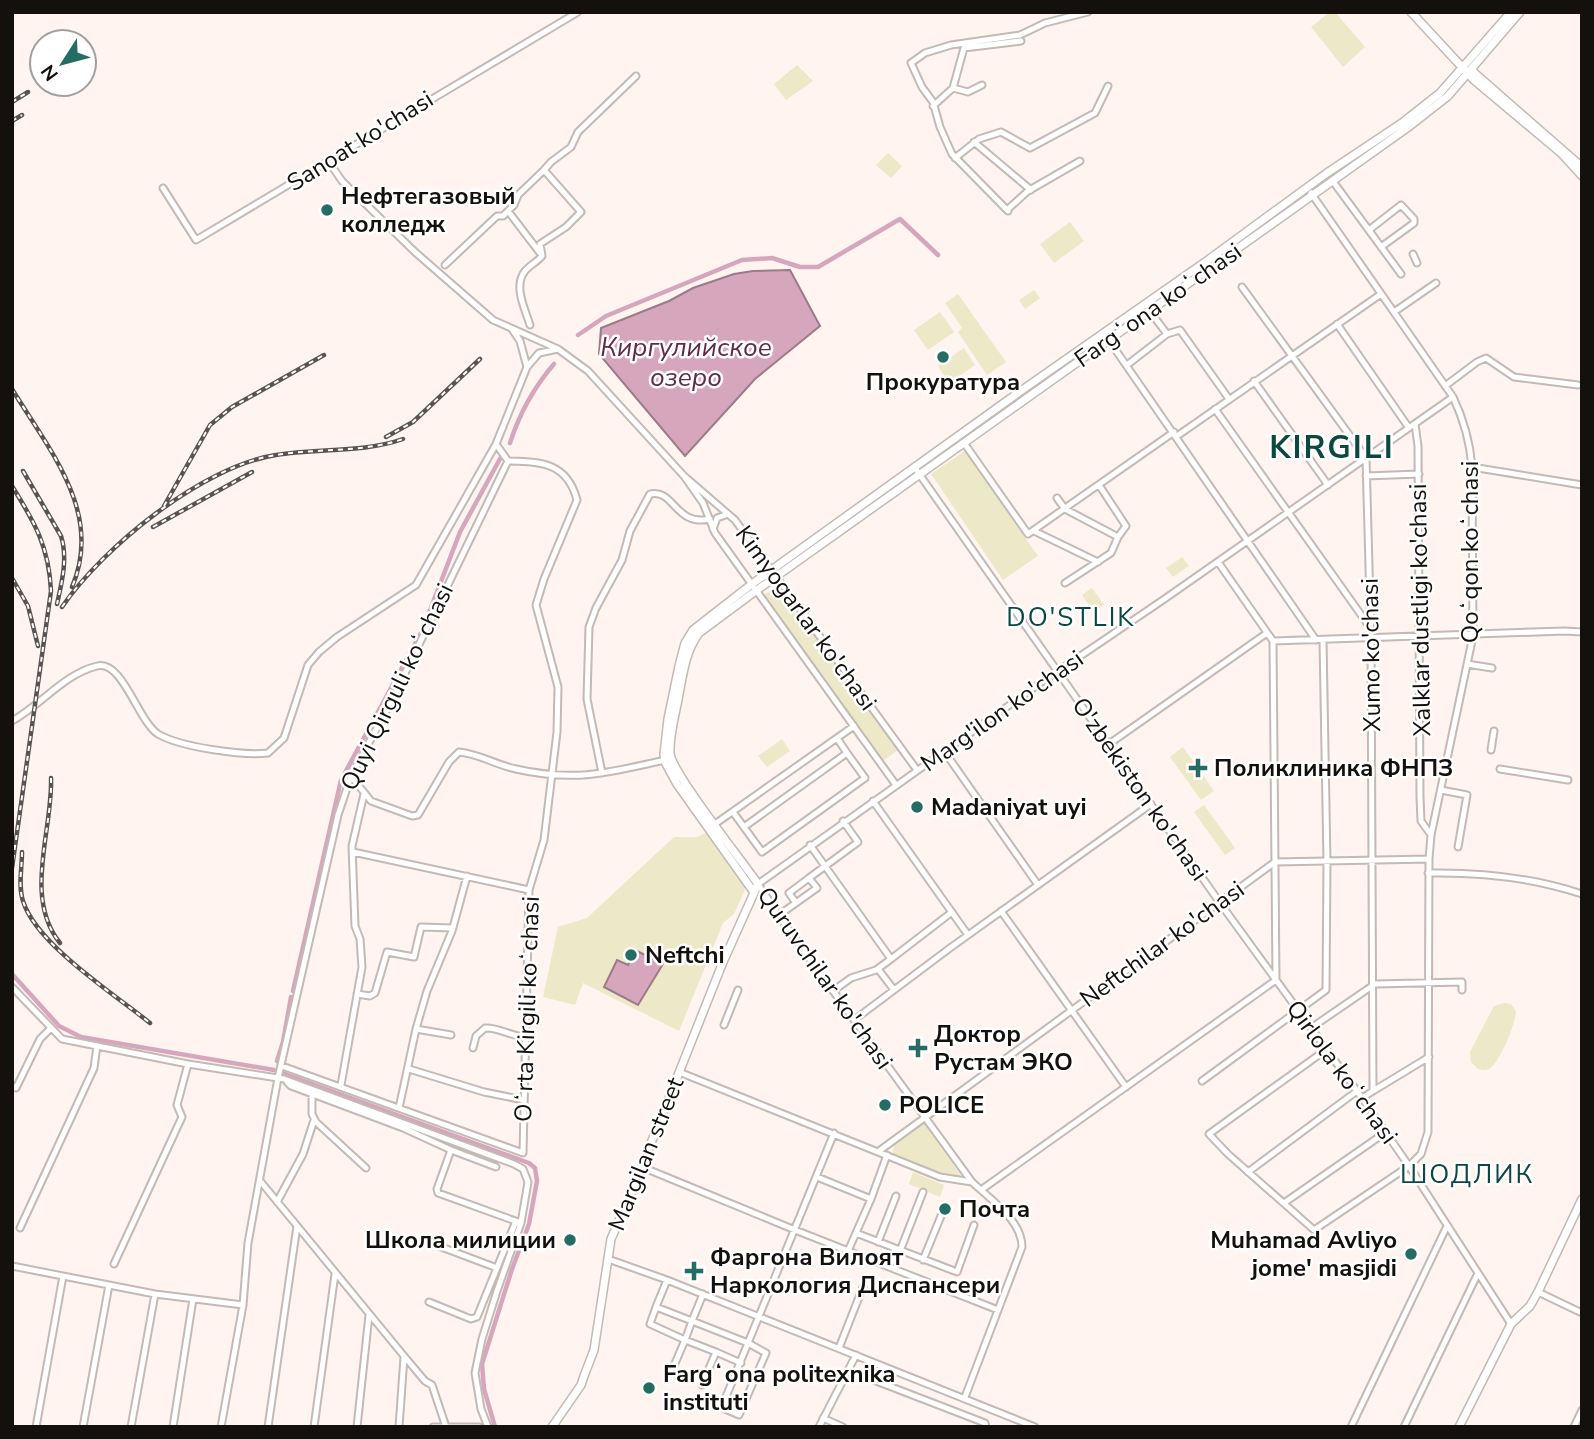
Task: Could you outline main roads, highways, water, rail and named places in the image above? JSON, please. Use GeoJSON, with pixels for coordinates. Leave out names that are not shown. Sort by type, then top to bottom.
{"type":"FeatureCollection","features":[{"type":"Feature","properties":{"kind":"main road"},"geometry":{"type":"LineString","coordinates":[[1411,12],[1467,69],[1582,167]]}},
{"type":"Feature","properties":{"kind":"main road","name":"Fargʻona koʻchasi"},"geometry":{"type":"LineString","coordinates":[[776,573],[1309,191],[1332,180],[1434,108],[1511,12]]}},
{"type":"Feature","properties":{"kind":"main road","name":"Fargʻona koʻchasi"},"geometry":{"type":"LineString","coordinates":[[917,472],[964,443],[1149,310],[1420,109],[1467,69],[1520,12]]}},
{"type":"Feature","properties":{"kind":"main road"},"geometry":{"type":"LineString","coordinates":[[1467,69],[1474,80],[1561,153],[1582,176]]}},
{"type":"Feature","properties":{"kind":"main road","name":"Quruvchilar ko'chasi"},"geometry":{"type":"LineString","coordinates":[[755,887],[677,783],[665,760],[668,719],[685,643],[699,624],[776,573]]}},
{"type":"Feature","properties":{"kind":"main road","name":"Quruvchilar ko'chasi"},"geometry":{"type":"LineString","coordinates":[[754,587],[694,639],[684,669],[670,753],[683,779],[755,887]]}},
{"type":"Feature","properties":{"kind":"main road","name":"Margilan street"},"geometry":{"type":"LineString","coordinates":[[552,1427],[581,1385],[594,1350],[611,1239],[755,887]]}},
{"type":"Feature","properties":{"kind":"main road"},"geometry":{"type":"LineString","coordinates":[[1459,1427],[1511,1324],[1530,1306],[1538,1292],[1582,1199]]}},
{"type":"Feature","properties":{"kind":"water","name":"Киргулийское озеро"},"geometry":{"type":"Polygon","coordinates":[[[790,270],[820,326],[755,379],[685,456],[599,354],[601,328],[669,301],[693,288],[734,274],[790,270]]]}},
{"type":"Feature","properties":{"kind":"water"},"geometry":{"type":"Polygon","coordinates":[[[635,950],[663,964],[638,1005],[604,987],[617,960],[628,965],[635,950]]]}},
{"type":"Feature","properties":{"kind":"waterway"},"geometry":{"type":"LineString","coordinates":[[578,335],[606,316],[742,260],[772,258],[800,267],[818,267],[900,219],[938,255]]}},
{"type":"Feature","properties":{"kind":"waterway"},"geometry":{"type":"LineString","coordinates":[[510,443],[528,401],[554,364]]}},
{"type":"Feature","properties":{"kind":"waterway"},"geometry":{"type":"LineString","coordinates":[[293,991],[341,780],[422,631],[460,532],[501,457]]}},
{"type":"Feature","properties":{"kind":"waterway"},"geometry":{"type":"LineString","coordinates":[[12,974],[59,1026],[81,1037],[274,1070],[529,1163],[535,1168],[537,1181],[529,1224],[482,1364],[484,1389],[495,1427]]}},
{"type":"Feature","properties":{"kind":"waterway"},"geometry":{"type":"LineString","coordinates":[[277,1061],[291,997]]}},
{"type":"Feature","properties":{"kind":"railway"},"geometry":{"type":"LineString","coordinates":[[12,102],[28,92]]}},
{"type":"Feature","properties":{"kind":"railway"},"geometry":{"type":"LineString","coordinates":[[12,121],[22,115]]}},
{"type":"Feature","properties":{"kind":"railway"},"geometry":{"type":"LineString","coordinates":[[164,506],[210,425],[232,407],[324,355]]}},
{"type":"Feature","properties":{"kind":"railway"},"geometry":{"type":"LineString","coordinates":[[386,437],[413,422],[480,359]]}},
{"type":"Feature","properties":{"kind":"railway"},"geometry":{"type":"LineString","coordinates":[[12,389],[56,459],[77,508],[81,533],[80,560],[72,587]]}},
{"type":"Feature","properties":{"kind":"railway"},"geometry":{"type":"LineString","coordinates":[[62,607],[102,559],[128,535],[187,492],[218,475],[248,462],[276,455],[372,446],[403,439]]}},
{"type":"Feature","properties":{"kind":"railway"},"geometry":{"type":"LineString","coordinates":[[23,471],[61,536],[64,561],[57,604]]}},
{"type":"Feature","properties":{"kind":"railway"},"geometry":{"type":"LineString","coordinates":[[153,527],[252,472]]}},
{"type":"Feature","properties":{"kind":"railway"},"geometry":{"type":"LineString","coordinates":[[12,486],[28,512],[44,548],[51,591],[12,868]]}},
{"type":"Feature","properties":{"kind":"railway"},"geometry":{"type":"LineString","coordinates":[[12,578],[28,606],[38,646]]}},
{"type":"Feature","properties":{"kind":"railway"},"geometry":{"type":"LineString","coordinates":[[51,778],[41,884],[49,925],[60,943]]}},
{"type":"Feature","properties":{"kind":"railway"},"geometry":{"type":"LineString","coordinates":[[22,852],[20,883],[23,901],[43,934],[78,967],[150,1023]]}},
{"type":"Feature","properties":{"kind":"place","name":"Нефтегазовый колледж"},"geometry":{"type":"Point","coordinates":[327,210]}},
{"type":"Feature","properties":{"kind":"place","name":"Прокуратура"},"geometry":{"type":"Point","coordinates":[943,357]}},
{"type":"Feature","properties":{"kind":"place","name":"Поликлиника ФНПЗ"},"geometry":{"type":"Point","coordinates":[1198,768]}},
{"type":"Feature","properties":{"kind":"place","name":"Madaniyat uyi"},"geometry":{"type":"Point","coordinates":[917,807]}},
{"type":"Feature","properties":{"kind":"place","name":"Neftchi"},"geometry":{"type":"Point","coordinates":[631,955]}},
{"type":"Feature","properties":{"kind":"place","name":"Доктор Рустам ЭКО"},"geometry":{"type":"Point","coordinates":[918,1048]}},
{"type":"Feature","properties":{"kind":"place","name":"POLICE"},"geometry":{"type":"Point","coordinates":[885,1105]}},
{"type":"Feature","properties":{"kind":"place","name":"Почта"},"geometry":{"type":"Point","coordinates":[945,1209]}},
{"type":"Feature","properties":{"kind":"place","name":"Школа милиции"},"geometry":{"type":"Point","coordinates":[570,1240]}},
{"type":"Feature","properties":{"kind":"place","name":"Muhamad Avliyo jome' masjidi"},"geometry":{"type":"Point","coordinates":[1411,1254]}},
{"type":"Feature","properties":{"kind":"place","name":"Фаргона Вилоят Наркология Диспансери"},"geometry":{"type":"Point","coordinates":[694,1271]}},
{"type":"Feature","properties":{"kind":"place","name":"Fargʻona politexnika instituti"},"geometry":{"type":"Point","coordinates":[649,1388]}},
{"type":"Feature","properties":{"kind":"district","name":"KIRGILI"},"geometry":{"type":"Point","coordinates":[1332,447]}},
{"type":"Feature","properties":{"kind":"district","name":"DO'STLIK"},"geometry":{"type":"Point","coordinates":[1071,617]}},
{"type":"Feature","properties":{"kind":"district","name":"ШОДЛИК"},"geometry":{"type":"Point","coordinates":[1467,1174]}}]}
